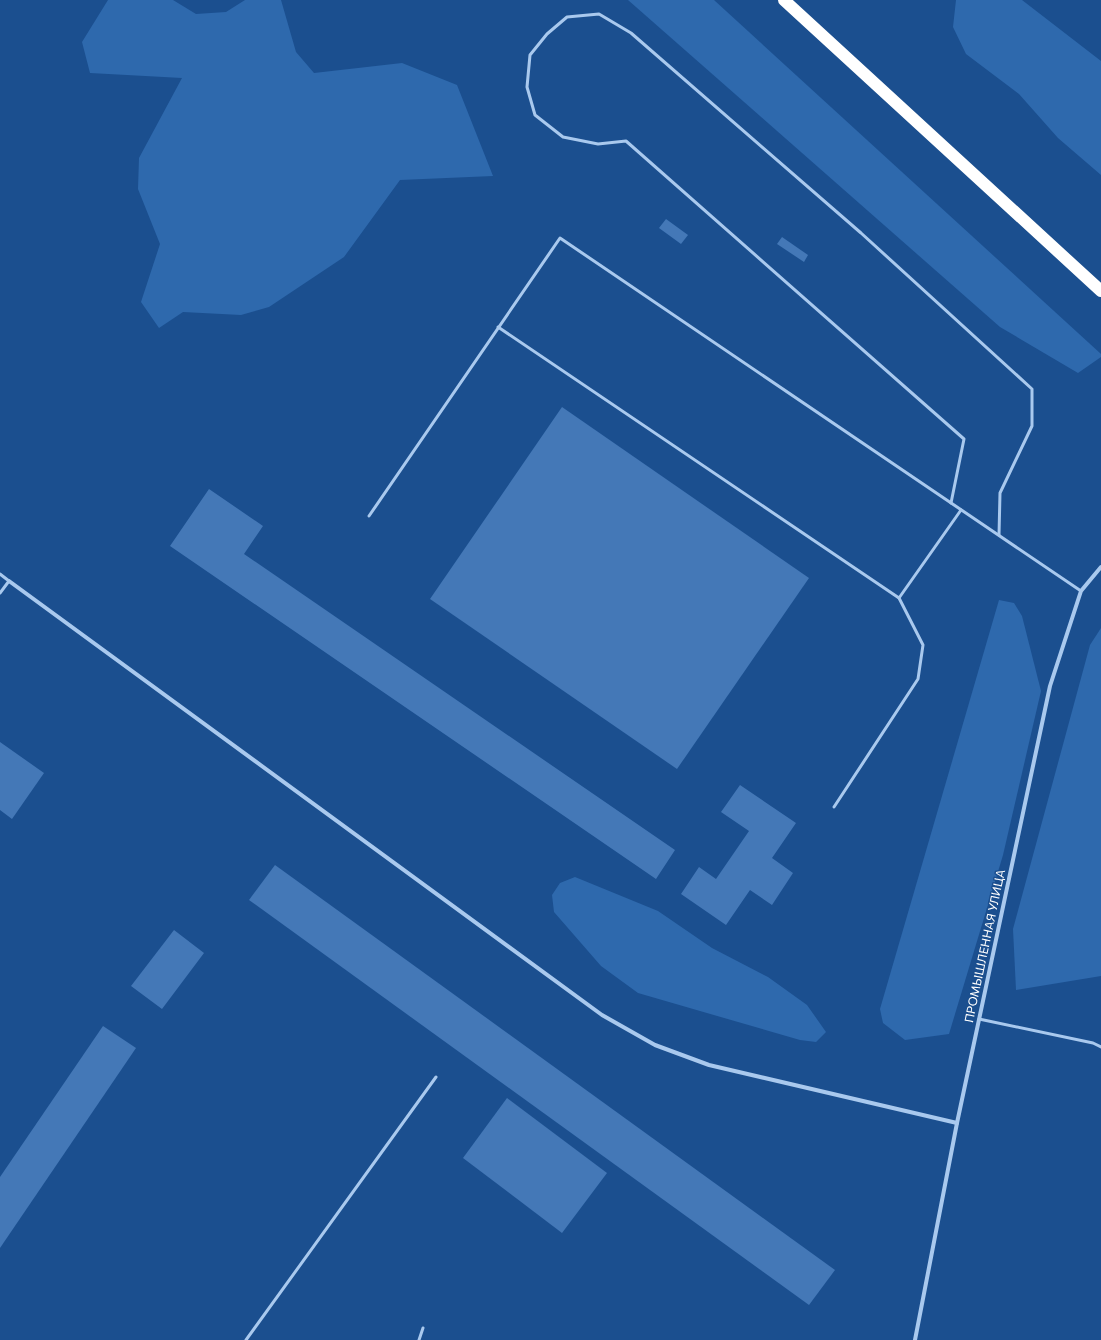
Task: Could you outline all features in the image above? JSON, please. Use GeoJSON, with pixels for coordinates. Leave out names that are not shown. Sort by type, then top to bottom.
{"type":"FeatureCollection","features":[{"type":"Feature","properties":{"kind":"highway"},"geometry":{"type":"LineString","coordinates":[[784,0],[1101,291]]}},
{"type":"Feature","properties":{"kind":"street","name":"ПРОМЫШЛЕННАЯ УЛИЦА"},"geometry":{"type":"LineString","coordinates":[[915,1340],[957,1123],[1050,686],[1081,591],[1101,567]]}},
{"type":"Feature","properties":{"kind":"street"},"geometry":{"type":"LineString","coordinates":[[9,581],[602,1016],[655,1045],[709,1065],[957,1123]]}},
{"type":"Feature","properties":{"kind":"lane"},"geometry":{"type":"LineString","coordinates":[[951,503],[964,439],[626,141],[598,144],[563,137],[535,115],[527,87],[530,55],[547,34],[567,17],[599,14],[631,33],[861,233],[1032,389],[1032,426],[1000,493],[999,535]]}},
{"type":"Feature","properties":{"kind":"lane"},"geometry":{"type":"LineString","coordinates":[[369,516],[560,238],[1081,591]]}},
{"type":"Feature","properties":{"kind":"lane"},"geometry":{"type":"LineString","coordinates":[[498,327],[899,598],[923,645],[918,679],[834,807]]}},
{"type":"Feature","properties":{"kind":"lane"},"geometry":{"type":"LineString","coordinates":[[899,598],[961,510]]}},
{"type":"Feature","properties":{"kind":"lane"},"geometry":{"type":"LineString","coordinates":[[0,574],[9,581],[0,593]]}},
{"type":"Feature","properties":{"kind":"lane"},"geometry":{"type":"LineString","coordinates":[[979,1019],[1093,1043],[1101,1047]]}},
{"type":"Feature","properties":{"kind":"lane"},"geometry":{"type":"LineString","coordinates":[[246,1340],[436,1077]]}},
{"type":"Feature","properties":{"kind":"lane"},"geometry":{"type":"LineString","coordinates":[[418,1340],[423,1328]]}},
{"type":"Feature","properties":{"kind":"shaded area"},"geometry":{"type":"Polygon","coordinates":[[[108,0],[173,0],[196,14],[226,12],[245,0],[281,0],[296,52],[314,73],[402,63],[457,85],[493,176],[400,180],[344,257],[269,307],[241,315],[183,312],[159,328],[141,302],[160,244],[138,189],[139,158],[182,78],[90,73],[82,42],[108,0]]]}},
{"type":"Feature","properties":{"kind":"shaded area"},"geometry":{"type":"Polygon","coordinates":[[[628,0],[714,0],[1101,354],[1101,357],[1078,373],[1000,327],[628,0]]]}},
{"type":"Feature","properties":{"kind":"shaded area"},"geometry":{"type":"Polygon","coordinates":[[[956,0],[1022,0],[1101,61],[1101,175],[1058,138],[1019,94],[966,54],[953,27],[956,0]]]}},
{"type":"Feature","properties":{"kind":"shaded area"},"geometry":{"type":"Polygon","coordinates":[[[999,600],[1014,603],[1022,616],[1041,691],[1003,855],[949,1034],[905,1040],[883,1023],[880,1009],[999,600]]]}},
{"type":"Feature","properties":{"kind":"shaded area"},"geometry":{"type":"Polygon","coordinates":[[[1101,628],[1101,976],[1016,990],[1013,929],[1090,645],[1101,628]]]}},
{"type":"Feature","properties":{"kind":"shaded area"},"geometry":{"type":"Polygon","coordinates":[[[575,877],[658,911],[712,948],[768,977],[807,1005],[826,1032],[816,1042],[800,1040],[638,993],[601,966],[554,912],[552,895],[560,883],[575,877]]]}},
{"type":"Feature","properties":{"kind":"building"},"geometry":{"type":"Polygon","coordinates":[[[666,219],[688,235],[681,244],[659,228],[666,219]]]}},
{"type":"Feature","properties":{"kind":"building"},"geometry":{"type":"Polygon","coordinates":[[[782,237],[808,255],[804,262],[777,244],[782,237]]]}},
{"type":"Feature","properties":{"kind":"building"},"geometry":{"type":"Polygon","coordinates":[[[562,407],[809,578],[677,769],[430,599],[562,407]]]}},
{"type":"Feature","properties":{"kind":"building"},"geometry":{"type":"Polygon","coordinates":[[[209,489],[263,526],[244,554],[675,850],[656,879],[170,546],[209,489]]]}},
{"type":"Feature","properties":{"kind":"building"},"geometry":{"type":"Polygon","coordinates":[[[0,742],[44,773],[12,819],[0,810],[0,742]]]}},
{"type":"Feature","properties":{"kind":"building"},"geometry":{"type":"Polygon","coordinates":[[[740,785],[796,823],[772,858],[793,873],[772,905],[750,890],[726,925],[681,894],[699,867],[716,879],[749,831],[721,812],[740,785]]]}},
{"type":"Feature","properties":{"kind":"building"},"geometry":{"type":"Polygon","coordinates":[[[275,865],[835,1270],[809,1305],[249,900],[275,865]]]}},
{"type":"Feature","properties":{"kind":"building"},"geometry":{"type":"Polygon","coordinates":[[[174,930],[204,953],[162,1009],[131,986],[174,930]]]}},
{"type":"Feature","properties":{"kind":"building"},"geometry":{"type":"Polygon","coordinates":[[[103,1026],[136,1048],[0,1248],[0,1177],[103,1026]]]}},
{"type":"Feature","properties":{"kind":"building"},"geometry":{"type":"Polygon","coordinates":[[[507,1098],[607,1173],[562,1233],[463,1158],[507,1098]]]}}]}
